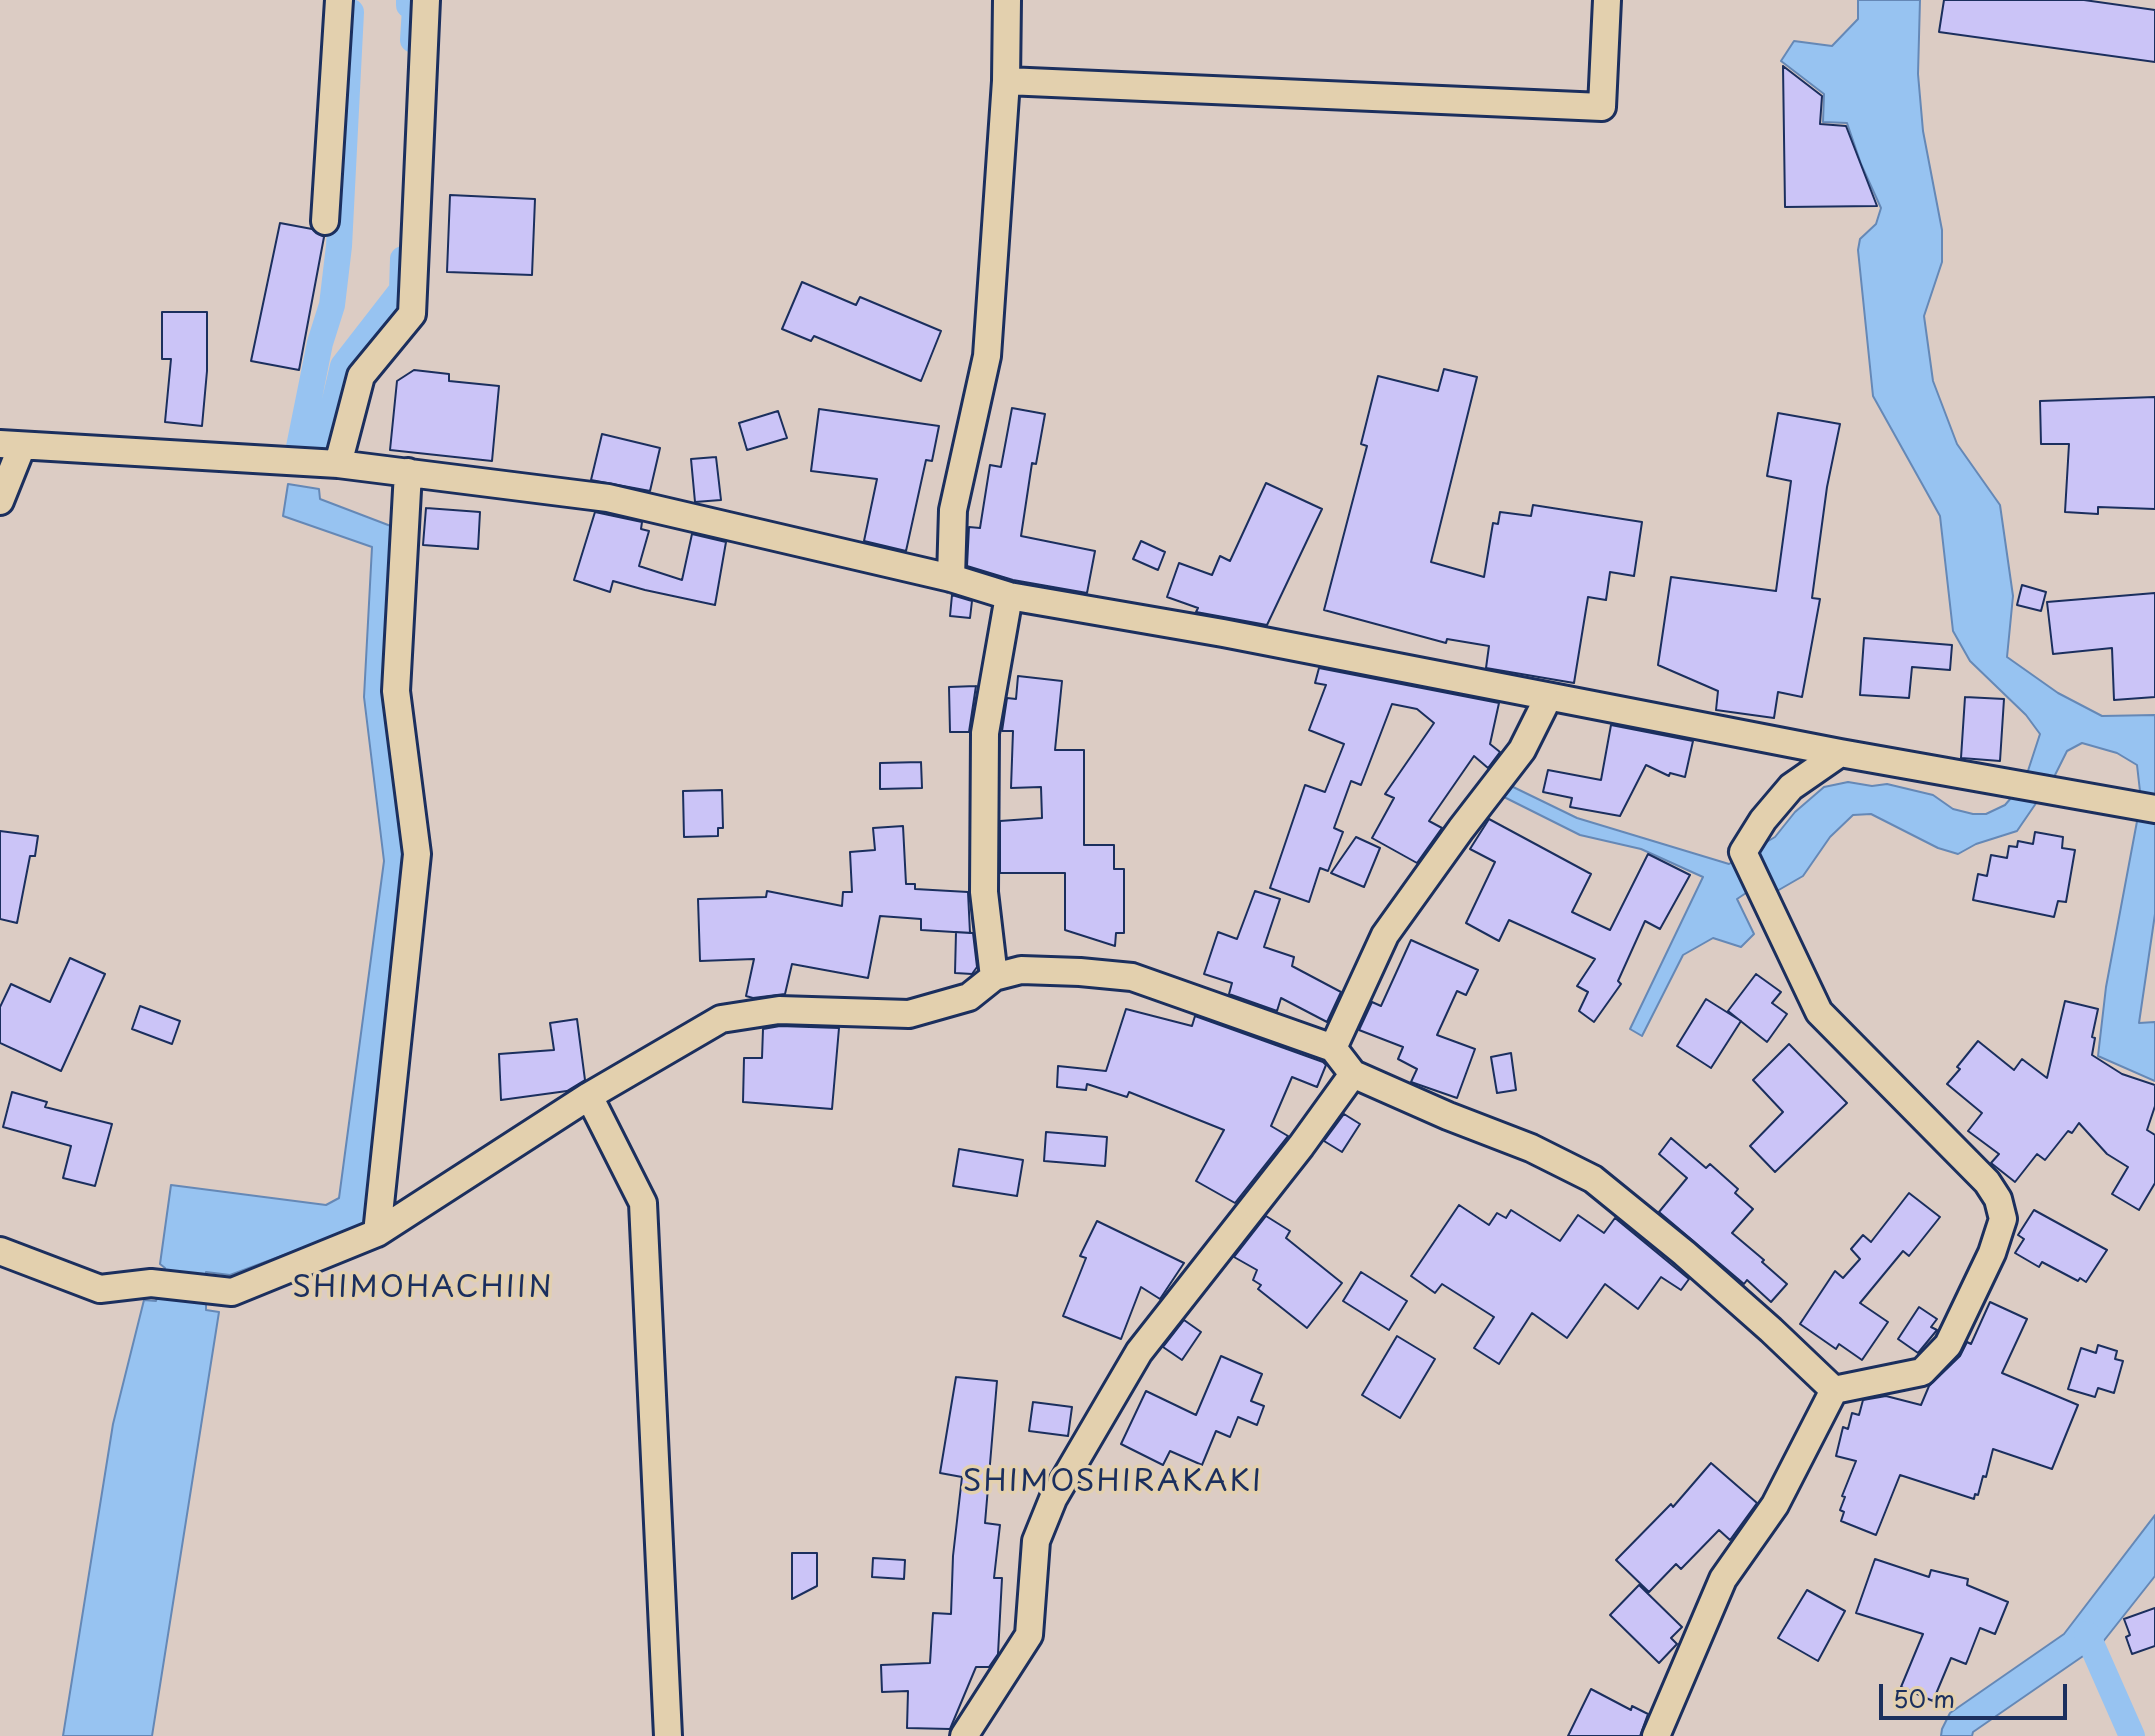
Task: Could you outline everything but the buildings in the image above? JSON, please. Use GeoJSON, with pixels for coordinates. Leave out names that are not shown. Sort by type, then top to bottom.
{"type":"FeatureCollection","features":[{"type":"Feature","properties":{"kind":"street"},"geometry":{"type":"LineString","coordinates":[[325,221],[339,0]]}},
{"type":"Feature","properties":{"kind":"street"},"geometry":{"type":"LineString","coordinates":[[338,464],[361,376],[412,314],[426,0]]}},
{"type":"Feature","properties":{"kind":"street"},"geometry":{"type":"LineString","coordinates":[[951,578],[953,510],[987,356],[1006,81],[1005,0]]}},
{"type":"Feature","properties":{"kind":"street"},"geometry":{"type":"LineString","coordinates":[[1006,81],[1602,107],[1607,0]]}},
{"type":"Feature","properties":{"kind":"street"},"geometry":{"type":"LineString","coordinates":[[0,501],[11,445],[338,464],[608,498],[951,578],[1009,596],[1223,633],[1548,698],[2155,809]]}},
{"type":"Feature","properties":{"kind":"street"},"geometry":{"type":"LineString","coordinates":[[377,1233],[417,854],[396,691],[408,472]]}},
{"type":"Feature","properties":{"kind":"street"},"geometry":{"type":"LineString","coordinates":[[994,977],[984,892],[985,733],[1009,596]]}},
{"type":"Feature","properties":{"kind":"street"},"geometry":{"type":"LineString","coordinates":[[1333,1048],[1385,935],[1522,750],[1548,698]]}},
{"type":"Feature","properties":{"kind":"street"},"geometry":{"type":"LineString","coordinates":[[1834,1390],[1922,1372],[1948,1345],[1992,1253],[2003,1219],[1998,1199],[1987,1182],[1819,1012],[1743,852],[1763,820],[1791,787],[1840,753]]}},
{"type":"Feature","properties":{"kind":"street"},"geometry":{"type":"LineString","coordinates":[[0,1251],[100,1289],[151,1283],[232,1292],[377,1233],[589,1096],[721,1019],[779,1010],[909,1014],[969,997],[994,977],[1021,970],[1132,977],[1333,1048],[1353,1074],[1531,1148],[1593,1179],[1684,1253],[1834,1390]]}},
{"type":"Feature","properties":{"kind":"street"},"geometry":{"type":"LineString","coordinates":[[964,1736],[1029,1635],[1036,1541],[1061,1485],[1139,1352],[1301,1146],[1353,1074]]}},
{"type":"Feature","properties":{"kind":"street"},"geometry":{"type":"LineString","coordinates":[[589,1096],[643,1203],[668,1736]]}},
{"type":"Feature","properties":{"kind":"street"},"geometry":{"type":"LineString","coordinates":[[1656,1736],[1723,1579],[1775,1505],[1834,1390]]}},
{"type":"Feature","properties":{"kind":"water"},"geometry":{"type":"Polygon","coordinates":[[[1858,0],[1920,0],[1918,74],[1923,131],[1942,230],[1942,262],[1924,316],[1933,381],[1957,444],[2000,505],[2013,596],[2007,657],[2058,693],[2102,716],[2155,715],[2155,914],[2139,1023],[2155,1022],[2155,1081],[2098,1056],[2106,987],[2141,800],[2137,765],[2117,753],[2082,743],[2067,751],[2054,777],[2017,831],[1976,844],[1958,854],[1938,848],[1871,814],[1853,815],[1830,837],[1803,876],[1777,891],[1767,879],[1737,899],[1754,934],[1741,947],[1713,938],[1683,955],[1642,1036],[1630,1029],[1703,877],[1641,849],[1580,835],[1498,794],[1507,784],[1577,818],[1729,864],[1775,837],[1795,812],[1824,787],[1848,782],[1872,786],[1887,784],[1933,795],[1953,809],[1986,814],[2005,805],[2024,783],[2040,734],[2026,715],[1970,661],[1953,631],[1940,516],[1873,396],[1858,250],[1860,239],[1876,224],[1881,208],[1847,123],[1823,122],[1824,94],[1781,61],[1794,41],[1832,46],[1858,19],[1858,0]]]}},
{"type":"Feature","properties":{"kind":"water"},"geometry":{"type":"Polygon","coordinates":[[[288,484],[319,489],[320,499],[396,528],[406,860],[365,1225],[230,1275],[206,1272],[206,1310],[219,1312],[152,1736],[63,1736],[113,1424],[144,1300],[156,1301],[165,1268],[160,1264],[171,1185],[326,1205],[339,1198],[384,861],[364,697],[372,547],[283,516],[288,484]]]}},
{"type":"Feature","properties":{"kind":"water"},"geometry":{"type":"Polygon","coordinates":[[[2155,1515],[2155,1576],[2102,1643],[1973,1732],[1972,1736],[1941,1736],[1950,1713],[2064,1634],[2155,1515]]]}},
{"type":"Feature","properties":{"kind":"waterway"},"geometry":{"type":"LineString","coordinates":[[409,0],[409,5],[415,8],[413,40]]}},
{"type":"Feature","properties":{"kind":"waterway"},"geometry":{"type":"LineString","coordinates":[[351,12],[339,246],[332,305],[320,343],[298,452],[322,456],[343,366],[402,290],[403,259]]}},
{"type":"Feature","properties":{"kind":"waterway"},"geometry":{"type":"LineString","coordinates":[[2087,1634],[2132,1736]]}},
{"type":"Feature","properties":{"kind":"district","name":"SHIMOHACHIIN"},"geometry":{"type":"Point","coordinates":[423,1289]}},
{"type":"Feature","properties":{"kind":"district","name":"SHIMOSHIRAKAKI"},"geometry":{"type":"Point","coordinates":[1113,1483]}}]}
